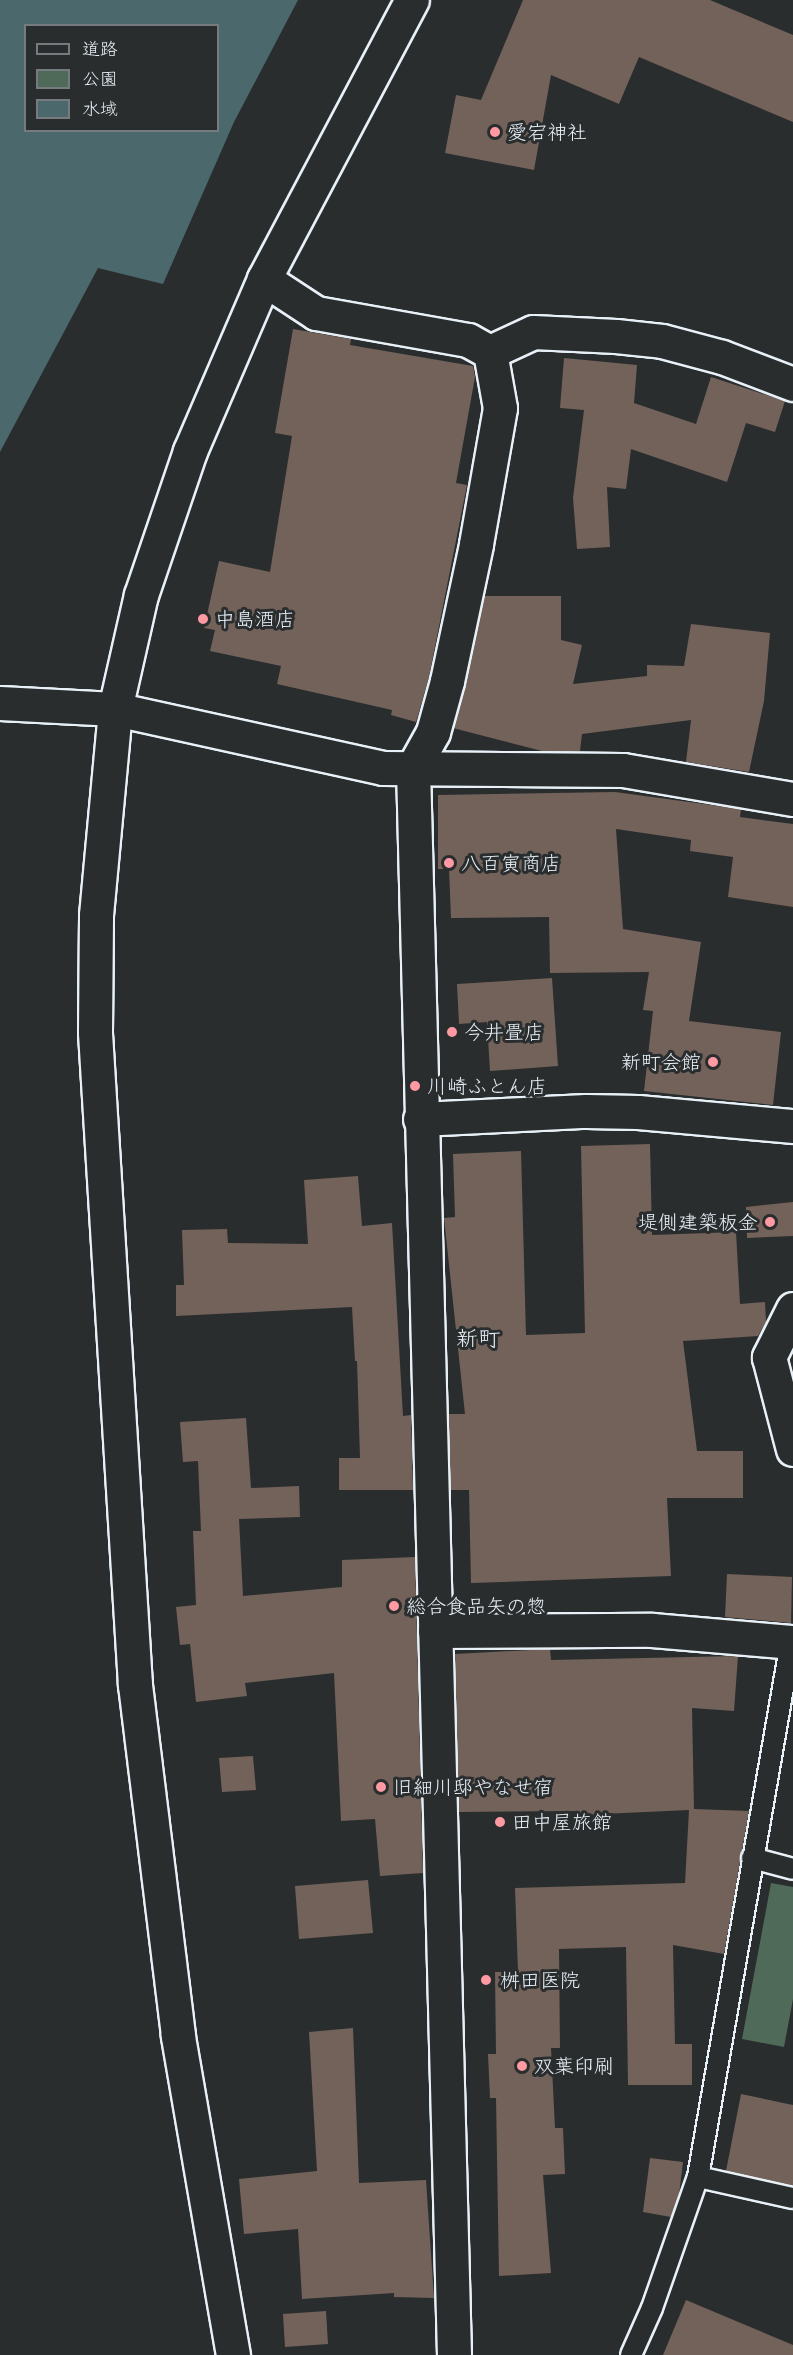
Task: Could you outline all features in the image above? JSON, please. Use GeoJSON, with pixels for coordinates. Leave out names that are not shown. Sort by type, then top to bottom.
{"type":"FeatureCollection","features":[{"type":"Feature","properties":{"kind":"street"},"geometry":{"type":"LineString","coordinates":[[233,2355],[178,2035],[135,1685],[95,1032],[96,915],[116,709],[141,594],[190,451],[264,279],[412,0]]}},
{"type":"Feature","properties":{"kind":"street"},"geometry":{"type":"LineString","coordinates":[[264,279],[316,313],[468,340],[490,352]]}},
{"type":"Feature","properties":{"kind":"street"},"geometry":{"type":"LineString","coordinates":[[490,352],[533,332],[628,337],[662,341],[722,357],[793,384]]}},
{"type":"Feature","properties":{"kind":"street"},"geometry":{"type":"LineString","coordinates":[[454,2355],[420,1119],[413,768],[433,732],[447,681],[476,544],[500,408],[490,352]]}},
{"type":"Feature","properties":{"kind":"street"},"geometry":{"type":"LineString","coordinates":[[0,704],[116,709],[383,768],[623,770],[793,799]]}},
{"type":"Feature","properties":{"kind":"street"},"geometry":{"type":"LineString","coordinates":[[420,1119],[586,1111],[638,1112],[793,1126]]}},
{"type":"Feature","properties":{"kind":"street"},"geometry":{"type":"LineString","coordinates":[[793,1309],[769,1357],[793,1449]]}},
{"type":"Feature","properties":{"kind":"street"},"geometry":{"type":"LineString","coordinates":[[435,1631],[652,1630],[792,1642]]}},
{"type":"Feature","properties":{"kind":"lane"},"geometry":{"type":"LineString","coordinates":[[631,2355],[652,2308],[698,2177],[752,1858],[792,1642]]}},
{"type":"Feature","properties":{"kind":"lane"},"geometry":{"type":"LineString","coordinates":[[752,1858],[793,1869]]}},
{"type":"Feature","properties":{"kind":"lane"},"geometry":{"type":"LineString","coordinates":[[698,2177],[793,2198]]}},
{"type":"Feature","properties":{"kind":"green space"},"geometry":{"type":"Polygon","coordinates":[[[771,1883],[793,1887],[793,1999],[784,2047],[742,2039],[771,1883]]]}},
{"type":"Feature","properties":{"kind":"water"},"geometry":{"type":"Polygon","coordinates":[[[0,0],[298,0],[234,122],[163,284],[98,268],[0,452],[0,0]]]}},
{"type":"Feature","properties":{"kind":"building"},"geometry":{"type":"Polygon","coordinates":[[[523,0],[710,0],[793,35],[793,122],[639,57],[619,104],[551,75],[534,170],[445,153],[456,95],[481,100],[523,0]]]}},
{"type":"Feature","properties":{"kind":"building"},"geometry":{"type":"Polygon","coordinates":[[[293,329],[351,339],[350,345],[473,366],[475,377],[456,483],[467,485],[429,677],[416,722],[391,715],[392,710],[277,684],[281,666],[210,651],[215,630],[204,628],[219,561],[270,572],[292,436],[275,433],[293,329]]]}},
{"type":"Feature","properties":{"kind":"building"},"geometry":{"type":"Polygon","coordinates":[[[564,358],[637,365],[634,403],[696,424],[711,377],[785,401],[775,432],[746,423],[727,482],[631,449],[626,489],[607,487],[610,547],[577,549],[573,498],[584,410],[560,408],[564,358]]]}},
{"type":"Feature","properties":{"kind":"building"},"geometry":{"type":"Polygon","coordinates":[[[484,596],[561,596],[561,640],[582,645],[573,684],[647,676],[647,665],[684,666],[691,624],[770,633],[764,701],[749,772],[686,762],[691,720],[582,734],[580,751],[542,751],[453,728],[484,596]]]}},
{"type":"Feature","properties":{"kind":"building"},"geometry":{"type":"Polygon","coordinates":[[[615,792],[741,809],[740,817],[793,824],[793,907],[728,897],[733,857],[690,851],[691,840],[616,829],[623,929],[701,942],[689,1021],[781,1032],[773,1105],[644,1091],[653,1011],[643,1010],[649,972],[550,973],[549,917],[451,918],[449,869],[438,869],[438,795],[615,792]]]}},
{"type":"Feature","properties":{"kind":"building"},"geometry":{"type":"Polygon","coordinates":[[[552,978],[558,1066],[490,1071],[487,1022],[459,1024],[457,984],[552,978]]]}},
{"type":"Feature","properties":{"kind":"building"},"geometry":{"type":"Polygon","coordinates":[[[650,1144],[652,1235],[736,1232],[740,1304],[765,1302],[766,1322],[758,1336],[683,1341],[697,1451],[743,1451],[743,1498],[667,1498],[671,1576],[471,1583],[469,1490],[450,1490],[448,1414],[465,1414],[444,1218],[455,1217],[453,1154],[521,1151],[526,1335],[585,1333],[581,1146],[650,1144]]]}},
{"type":"Feature","properties":{"kind":"building"},"geometry":{"type":"Polygon","coordinates":[[[358,1176],[362,1226],[392,1223],[403,1416],[411,1415],[413,1490],[339,1490],[339,1458],[360,1458],[357,1361],[355,1361],[352,1307],[176,1316],[176,1285],[184,1285],[182,1230],[227,1229],[228,1243],[308,1244],[304,1180],[358,1176]]]}},
{"type":"Feature","properties":{"kind":"building","name":"堤側建築板金"},"geometry":{"type":"Polygon","coordinates":[[[793,1202],[793,1236],[747,1238],[746,1207],[793,1202]]]}},
{"type":"Feature","properties":{"kind":"building"},"geometry":{"type":"Polygon","coordinates":[[[246,1418],[251,1488],[299,1486],[300,1517],[239,1519],[243,1596],[342,1587],[342,1560],[415,1557],[423,1873],[380,1876],[375,1819],[341,1821],[334,1673],[245,1683],[247,1696],[196,1702],[190,1644],[180,1645],[176,1607],[196,1605],[193,1531],[201,1531],[198,1461],[183,1462],[180,1422],[246,1418]]]}},
{"type":"Feature","properties":{"kind":"building"},"geometry":{"type":"Polygon","coordinates":[[[727,1574],[792,1577],[791,1623],[725,1617],[727,1574]]]}},
{"type":"Feature","properties":{"kind":"building"},"geometry":{"type":"Polygon","coordinates":[[[550,1649],[551,1660],[738,1656],[734,1711],[692,1708],[694,1809],[749,1811],[724,1954],[673,1945],[675,2044],[692,2044],[692,2085],[628,2085],[626,1947],[559,1949],[560,2048],[551,2048],[555,2128],[563,2128],[565,2174],[543,2175],[551,2273],[499,2276],[496,2098],[490,2098],[488,2054],[496,2054],[495,1972],[518,1972],[515,1888],[685,1883],[689,1810],[580,1815],[579,1811],[459,1812],[455,1654],[550,1649]]]}},
{"type":"Feature","properties":{"kind":"building"},"geometry":{"type":"Polygon","coordinates":[[[253,1756],[256,1790],[222,1792],[219,1758],[253,1756]]]}},
{"type":"Feature","properties":{"kind":"building"},"geometry":{"type":"Polygon","coordinates":[[[368,1880],[373,1933],[299,1939],[295,1886],[368,1880]]]}},
{"type":"Feature","properties":{"kind":"building"},"geometry":{"type":"Polygon","coordinates":[[[353,2028],[359,2183],[426,2180],[434,2298],[394,2297],[394,2293],[302,2299],[298,2229],[244,2234],[239,2179],[317,2171],[309,2032],[353,2028]]]}},
{"type":"Feature","properties":{"kind":"building"},"geometry":{"type":"Polygon","coordinates":[[[741,2094],[793,2105],[793,2186],[726,2171],[741,2094]]]}},
{"type":"Feature","properties":{"kind":"building"},"geometry":{"type":"Polygon","coordinates":[[[650,2158],[683,2162],[679,2195],[671,2217],[643,2212],[650,2158]]]}},
{"type":"Feature","properties":{"kind":"building"},"geometry":{"type":"Polygon","coordinates":[[[686,2300],[793,2345],[793,2355],[663,2355],[686,2300]]]}},
{"type":"Feature","properties":{"kind":"building"},"geometry":{"type":"Polygon","coordinates":[[[326,2311],[328,2344],[285,2347],[283,2314],[326,2311]]]}},
{"type":"Feature","properties":{"kind":"place","name":"愛宕神社"},"geometry":{"type":"Point","coordinates":[495,132]}},
{"type":"Feature","properties":{"kind":"place","name":"中島酒店"},"geometry":{"type":"Point","coordinates":[203,619]}},
{"type":"Feature","properties":{"kind":"place","name":"八百寅商店"},"geometry":{"type":"Point","coordinates":[449,863]}},
{"type":"Feature","properties":{"kind":"place","name":"今井畳店"},"geometry":{"type":"Point","coordinates":[452,1032]}},
{"type":"Feature","properties":{"kind":"place","name":"新町会館"},"geometry":{"type":"Point","coordinates":[713,1062]}},
{"type":"Feature","properties":{"kind":"place","name":"川崎ふとん店"},"geometry":{"type":"Point","coordinates":[415,1086]}},
{"type":"Feature","properties":{"kind":"place","name":"堤側建築板金"},"geometry":{"type":"Point","coordinates":[770,1222]}},
{"type":"Feature","properties":{"kind":"place","name":"総合食品矢の惣"},"geometry":{"type":"Point","coordinates":[394,1606]}},
{"type":"Feature","properties":{"kind":"place","name":"旧細川邸やなせ宿"},"geometry":{"type":"Point","coordinates":[381,1787]}},
{"type":"Feature","properties":{"kind":"place","name":"田中屋旅館"},"geometry":{"type":"Point","coordinates":[500,1822]}},
{"type":"Feature","properties":{"kind":"place","name":"桝田医院"},"geometry":{"type":"Point","coordinates":[486,1980]}},
{"type":"Feature","properties":{"kind":"place","name":"双葉印刷"},"geometry":{"type":"Point","coordinates":[522,2066]}},
{"type":"Feature","properties":{"kind":"district","name":"新町"},"geometry":{"type":"Point","coordinates":[478,1339]}}]}
